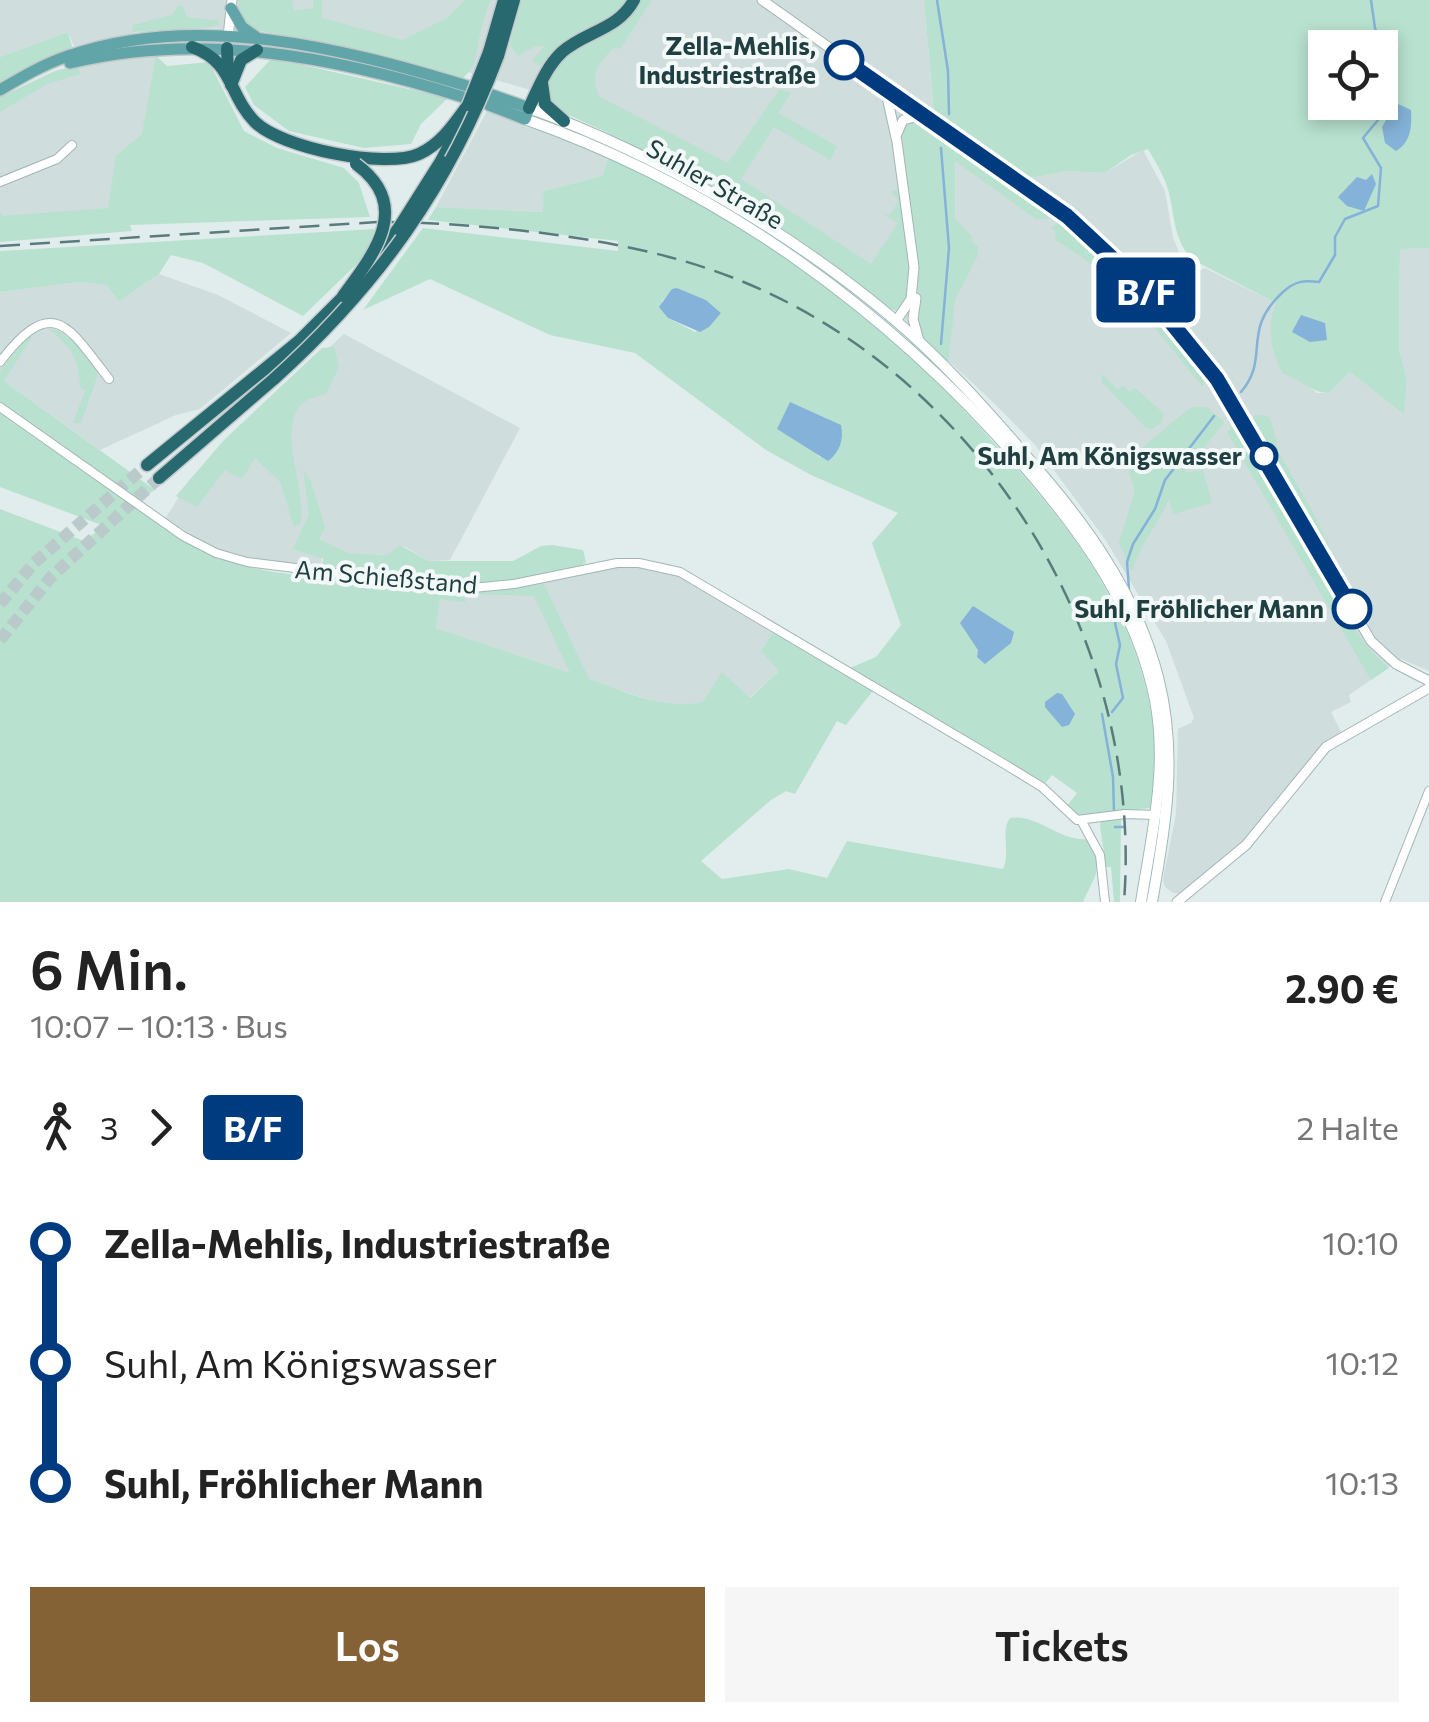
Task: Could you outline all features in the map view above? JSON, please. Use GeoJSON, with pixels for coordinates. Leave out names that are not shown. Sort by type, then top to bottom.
{"type":"FeatureCollection","features":[{"type":"Feature","properties":{"kind":"highway"},"geometry":{"type":"LineString","coordinates":[[192,47],[217,59],[249,115],[264,130],[285,141],[358,160],[394,160],[419,154],[443,138],[493,54],[504,0]]}},
{"type":"Feature","properties":{"kind":"highway"},"geometry":{"type":"LineString","coordinates":[[147,466],[332,324],[406,235],[451,164],[514,0]]}},
{"type":"Feature","properties":{"kind":"highway"},"geometry":{"type":"LineString","coordinates":[[527,113],[542,80],[562,53],[613,25],[634,0]]}},
{"type":"Feature","properties":{"kind":"highway"},"geometry":{"type":"LineString","coordinates":[[228,42],[226,65],[231,85]]}},
{"type":"Feature","properties":{"kind":"highway"},"geometry":{"type":"LineString","coordinates":[[231,85],[241,60],[258,45]]}},
{"type":"Feature","properties":{"kind":"highway"},"geometry":{"type":"LineString","coordinates":[[542,80],[543,100],[564,121]]}},
{"type":"Feature","properties":{"kind":"highway"},"geometry":{"type":"LineString","coordinates":[[159,478],[269,375],[375,260],[421,196],[466,96]]}},
{"type":"Feature","properties":{"kind":"highway"},"geometry":{"type":"LineString","coordinates":[[343,296],[376,249],[384,225],[380,191],[358,160]]}},
{"type":"Feature","properties":{"kind":"main road"},"geometry":{"type":"LineString","coordinates":[[232,4],[242,27],[258,45]]}},
{"type":"Feature","properties":{"kind":"main road"},"geometry":{"type":"LineString","coordinates":[[5,87],[50,63],[102,46],[165,36],[258,45],[466,96]]}},
{"type":"Feature","properties":{"kind":"main road"},"geometry":{"type":"LineString","coordinates":[[5,87],[47,68],[78,61],[228,42]]}},
{"type":"Feature","properties":{"kind":"main road","name":"Suhler Straße"},"geometry":{"type":"LineString","coordinates":[[490,100],[620,156],[705,200],[772,242],[882,323],[898,327]]}},
{"type":"Feature","properties":{"kind":"main road","name":"Suhler Straße"},"geometry":{"type":"LineString","coordinates":[[527,113],[564,121],[707,191],[832,272],[898,327]]}},
{"type":"Feature","properties":{"kind":"main road"},"geometry":{"type":"LineString","coordinates":[[898,327],[958,381],[1039,470],[1080,521],[1135,612],[1152,657],[1167,719],[1170,760],[1141,902]]}},
{"type":"Feature","properties":{"kind":"main road"},"geometry":{"type":"LineString","coordinates":[[898,327],[1056,504],[1091,552],[1122,606],[1146,666],[1158,718],[1163,847],[1152,902]]}},
{"type":"Feature","properties":{"kind":"street"},"geometry":{"type":"LineString","coordinates":[[762,0],[1067,216],[1140,284],[1202,358],[1240,416],[1371,641],[1396,664],[1429,684],[1326,747],[1246,846],[1178,902]]}},
{"type":"Feature","properties":{"kind":"street"},"geometry":{"type":"LineString","coordinates":[[228,42],[232,4]]}},
{"type":"Feature","properties":{"kind":"street"},"geometry":{"type":"LineString","coordinates":[[885,88],[897,142]]}},
{"type":"Feature","properties":{"kind":"street"},"geometry":{"type":"LineString","coordinates":[[891,116],[892,109],[904,101]]}},
{"type":"Feature","properties":{"kind":"street"},"geometry":{"type":"LineString","coordinates":[[904,101],[896,123],[897,142],[919,342]]}},
{"type":"Feature","properties":{"kind":"street"},"geometry":{"type":"LineString","coordinates":[[897,142],[901,122],[923,115]]}},
{"type":"Feature","properties":{"kind":"street"},"geometry":{"type":"LineString","coordinates":[[0,182],[57,159],[72,144]]}},
{"type":"Feature","properties":{"kind":"street"},"geometry":{"type":"LineString","coordinates":[[898,327],[914,285]]}},
{"type":"Feature","properties":{"kind":"street"},"geometry":{"type":"LineString","coordinates":[[898,327],[914,312]]}},
{"type":"Feature","properties":{"kind":"street"},"geometry":{"type":"LineString","coordinates":[[0,362],[32,328],[54,321],[66,327],[110,378]]}},
{"type":"Feature","properties":{"kind":"street","name":"Am Schießstand"},"geometry":{"type":"LineString","coordinates":[[0,407],[183,536],[216,553],[248,562],[462,588],[514,584],[617,562],[639,562],[680,572],[1042,787],[1081,820]]}},
{"type":"Feature","properties":{"kind":"street"},"geometry":{"type":"LineString","coordinates":[[1385,902],[1429,792]]}},
{"type":"Feature","properties":{"kind":"street"},"geometry":{"type":"LineString","coordinates":[[1105,902],[1100,856],[1081,820],[1124,814],[1161,816]]}},
{"type":"Feature","properties":{"kind":"shaded area"},"geometry":{"type":"Polygon","coordinates":[[[0,0],[924,0],[934,114],[1026,179],[1066,171],[1105,173],[1143,150],[1165,191],[1179,252],[1199,271],[1205,268],[1276,303],[1283,374],[1299,378],[1317,393],[1329,393],[1350,372],[1404,413],[1407,379],[1399,349],[1400,249],[1429,248],[1429,671],[1401,659],[1349,695],[1351,702],[1331,712],[1344,738],[1325,751],[1262,830],[1181,894],[1173,893],[1165,887],[1163,879],[1176,814],[1178,729],[1194,718],[1166,641],[1105,539],[1036,446],[816,237],[569,101],[363,42],[315,35],[212,28],[137,32],[74,46],[68,32],[0,57],[0,0]]]}},
{"type":"Feature","properties":{"kind":"shaded area"},"geometry":{"type":"Polygon","coordinates":[[[156,56],[167,66],[129,225],[0,224],[0,98],[57,70],[156,56]]]}},
{"type":"Feature","properties":{"kind":"shaded area"},"geometry":{"type":"Polygon","coordinates":[[[487,111],[531,128],[551,130],[609,156],[602,176],[544,191],[544,212],[436,207],[487,111]]]}},
{"type":"Feature","properties":{"kind":"shaded area"},"geometry":{"type":"Polygon","coordinates":[[[159,274],[218,295],[291,333],[200,409],[176,415],[100,450],[0,378],[0,292],[80,282],[106,285],[119,301],[159,274]]]}},
{"type":"Feature","properties":{"kind":"shaded area"},"geometry":{"type":"Polygon","coordinates":[[[344,334],[520,428],[450,560],[429,561],[404,546],[387,555],[349,553],[319,539],[322,567],[259,561],[212,548],[165,519],[190,479],[344,334]]]}},
{"type":"Feature","properties":{"kind":"shaded area"},"geometry":{"type":"Polygon","coordinates":[[[617,563],[680,572],[776,628],[779,671],[749,698],[665,705],[436,628],[441,587],[617,563]]]}},
{"type":"Feature","properties":{"kind":"green space"},"geometry":{"type":"Polygon","coordinates":[[[238,0],[296,0],[292,1],[294,11],[313,8],[313,0],[322,0],[322,18],[403,40],[447,18],[465,0],[490,0],[474,64],[460,81],[315,42],[250,29],[244,25],[238,0]]]}},
{"type":"Feature","properties":{"kind":"green space"},"geometry":{"type":"Polygon","coordinates":[[[522,0],[627,0],[608,19],[560,47],[540,66],[532,60],[545,46],[535,46],[518,56],[510,45],[522,0]]]}},
{"type":"Feature","properties":{"kind":"green space"},"geometry":{"type":"Polygon","coordinates":[[[640,0],[652,0],[620,49],[614,47],[597,70],[595,82],[600,97],[728,163],[780,89],[791,93],[778,113],[837,146],[830,160],[774,127],[741,179],[871,264],[898,223],[885,215],[891,214],[899,200],[892,194],[897,190],[903,214],[908,247],[904,304],[894,310],[881,304],[848,278],[606,132],[549,106],[546,81],[563,57],[624,22],[640,0]]]}},
{"type":"Feature","properties":{"kind":"green space"},"geometry":{"type":"Polygon","coordinates":[[[924,0],[1429,0],[1429,248],[1400,249],[1399,349],[1407,379],[1404,414],[1350,372],[1329,393],[1283,374],[1271,340],[1276,303],[1193,260],[1187,253],[1176,229],[1165,181],[1148,149],[1131,155],[1105,173],[1066,171],[1026,179],[934,113],[924,0]]]}},
{"type":"Feature","properties":{"kind":"green space"},"geometry":{"type":"Polygon","coordinates":[[[179,5],[187,17],[220,21],[210,27],[132,32],[133,25],[172,15],[179,5]]]}},
{"type":"Feature","properties":{"kind":"green space"},"geometry":{"type":"Polygon","coordinates":[[[68,32],[73,50],[0,82],[0,57],[68,32]]]}},
{"type":"Feature","properties":{"kind":"green space"},"geometry":{"type":"Polygon","coordinates":[[[156,56],[167,66],[209,62],[244,131],[277,148],[344,168],[359,183],[370,217],[130,225],[132,231],[0,242],[0,213],[3,216],[108,208],[116,156],[142,134],[156,56]]]}},
{"type":"Feature","properties":{"kind":"green space"},"geometry":{"type":"Polygon","coordinates":[[[272,58],[448,98],[421,124],[411,144],[364,148],[289,131],[254,105],[245,87],[272,58]]]}},
{"type":"Feature","properties":{"kind":"green space"},"geometry":{"type":"Polygon","coordinates":[[[78,65],[80,74],[47,84],[0,112],[0,97],[53,72],[78,65]]]}},
{"type":"Feature","properties":{"kind":"green space"},"geometry":{"type":"Polygon","coordinates":[[[916,119],[971,151],[1052,209],[1051,219],[1036,219],[955,161],[955,219],[973,237],[978,255],[955,300],[948,363],[917,331],[917,266],[901,130],[903,124],[916,119]]]}},
{"type":"Feature","properties":{"kind":"green space"},"geometry":{"type":"Polygon","coordinates":[[[609,156],[697,203],[809,273],[900,346],[1050,507],[1097,573],[1133,645],[1153,725],[1156,766],[1150,808],[1077,816],[1067,806],[1077,793],[1052,775],[1042,787],[876,687],[846,725],[837,721],[795,794],[786,791],[771,800],[701,861],[722,879],[789,869],[827,878],[847,841],[1003,869],[1007,824],[1010,818],[1020,818],[1068,836],[1088,839],[1097,866],[1083,902],[0,902],[0,509],[84,541],[104,526],[0,487],[0,371],[36,331],[4,381],[155,490],[131,505],[183,539],[232,562],[284,573],[347,576],[322,567],[323,559],[293,549],[309,514],[303,468],[325,527],[319,539],[349,553],[387,555],[400,545],[429,561],[513,561],[541,546],[583,550],[586,562],[576,570],[460,591],[466,602],[440,599],[436,628],[570,673],[534,596],[476,594],[544,584],[589,679],[631,694],[674,704],[703,702],[722,672],[750,698],[779,671],[761,651],[776,628],[855,673],[850,668],[876,657],[901,625],[872,543],[898,513],[811,475],[766,450],[635,353],[550,335],[430,279],[363,310],[423,228],[618,251],[618,241],[428,220],[436,207],[543,212],[544,191],[602,176],[609,156]],[[677,288],[662,301],[668,318],[695,332],[721,313],[706,300],[677,288]],[[811,414],[777,429],[814,450],[820,458],[827,418],[811,414]]]}},
{"type":"Feature","properties":{"kind":"green space"},"geometry":{"type":"Polygon","coordinates":[[[1064,219],[1129,279],[1142,299],[1137,307],[1123,304],[1094,267],[1055,240],[1056,232],[1051,228],[1064,219]]]}},
{"type":"Feature","properties":{"kind":"green space"},"geometry":{"type":"Polygon","coordinates":[[[375,229],[364,257],[303,316],[203,263],[171,255],[159,274],[119,301],[106,285],[80,282],[0,292],[0,251],[375,229]]]}},
{"type":"Feature","properties":{"kind":"green space"},"geometry":{"type":"Polygon","coordinates":[[[1150,310],[1162,316],[1207,371],[1203,387],[1149,321],[1135,318],[1150,310]]]}},
{"type":"Feature","properties":{"kind":"green space"},"geometry":{"type":"Polygon","coordinates":[[[48,328],[78,345],[98,374],[81,423],[73,423],[85,391],[80,387],[75,359],[48,328]]]}},
{"type":"Feature","properties":{"kind":"green space"},"geometry":{"type":"Polygon","coordinates":[[[334,347],[339,367],[326,394],[304,402],[292,427],[300,524],[294,527],[280,482],[255,458],[242,479],[225,470],[197,507],[176,496],[224,440],[322,348],[334,347]]]}},
{"type":"Feature","properties":{"kind":"green space"},"geometry":{"type":"Polygon","coordinates":[[[1102,374],[1118,390],[1123,385],[1130,392],[1135,388],[1164,414],[1161,423],[1146,428],[1101,381],[1102,374]]]}},
{"type":"Feature","properties":{"kind":"green space"},"geometry":{"type":"Polygon","coordinates":[[[1191,407],[1207,407],[1224,422],[1184,473],[1203,470],[1212,503],[1173,514],[1169,499],[1132,572],[1119,543],[1135,491],[1125,458],[1191,407]]]}},
{"type":"Feature","properties":{"kind":"green space"},"geometry":{"type":"Polygon","coordinates":[[[1255,415],[1271,420],[1279,453],[1358,597],[1349,596],[1251,424],[1255,415]]]}},
{"type":"Feature","properties":{"kind":"green space"},"geometry":{"type":"Polygon","coordinates":[[[1236,425],[1247,438],[1351,624],[1389,668],[1371,680],[1227,432],[1236,425]]]}},
{"type":"Feature","properties":{"kind":"green space"},"geometry":{"type":"Polygon","coordinates":[[[1121,818],[1120,902],[1114,902],[1111,867],[1106,867],[1100,826],[1101,820],[1121,818]]]}},
{"type":"Feature","properties":{"kind":"water"},"geometry":{"type":"Polygon","coordinates":[[[1398,104],[1411,110],[1408,138],[1396,151],[1385,143],[1382,127],[1386,120],[1398,120],[1398,104]]]}},
{"type":"Feature","properties":{"kind":"water"},"geometry":{"type":"Polygon","coordinates":[[[1372,174],[1376,184],[1364,211],[1347,206],[1338,197],[1357,177],[1366,180],[1372,174]]]}},
{"type":"Feature","properties":{"kind":"water"},"geometry":{"type":"Polygon","coordinates":[[[677,288],[706,300],[721,313],[700,332],[668,318],[659,307],[677,288]]]}},
{"type":"Feature","properties":{"kind":"water"},"geometry":{"type":"Polygon","coordinates":[[[1301,315],[1325,323],[1327,340],[1310,342],[1292,332],[1301,315]]]}},
{"type":"Feature","properties":{"kind":"water"},"geometry":{"type":"Polygon","coordinates":[[[790,402],[841,425],[840,445],[828,461],[777,429],[790,402]]]}},
{"type":"Feature","properties":{"kind":"water"},"geometry":{"type":"Polygon","coordinates":[[[973,606],[1014,632],[1011,643],[985,664],[977,657],[978,650],[960,623],[973,606]]]}},
{"type":"Feature","properties":{"kind":"water"},"geometry":{"type":"Polygon","coordinates":[[[1057,693],[1062,694],[1075,714],[1069,725],[1062,727],[1045,707],[1045,702],[1057,693]]]}},
{"type":"Feature","properties":{"kind":"waterway"},"geometry":{"type":"LineString","coordinates":[[937,0],[948,71],[949,114]]}},
{"type":"Feature","properties":{"kind":"waterway"},"geometry":{"type":"LineString","coordinates":[[1241,392],[1250,379],[1259,332],[1270,306],[1296,283],[1319,282],[1335,255],[1335,237],[1345,219],[1378,206],[1381,168],[1363,138],[1388,108],[1394,78],[1375,28],[1371,0]]}},
{"type":"Feature","properties":{"kind":"waterway"},"geometry":{"type":"LineString","coordinates":[[941,148],[949,248],[941,344]]}},
{"type":"Feature","properties":{"kind":"waterway"},"geometry":{"type":"LineString","coordinates":[[1129,589],[1127,562],[1133,544],[1155,509],[1165,480],[1214,416]]}},
{"type":"Feature","properties":{"kind":"waterway"},"geometry":{"type":"LineString","coordinates":[[1112,712],[1123,698],[1116,664],[1120,645],[1115,623],[1118,617]]}},
{"type":"Feature","properties":{"kind":"waterway"},"geometry":{"type":"LineString","coordinates":[[1102,714],[1113,777],[1114,811]]}},
{"type":"Feature","properties":{"kind":"waterway"},"geometry":{"type":"LineString","coordinates":[[1115,827],[1123,827]]}},
{"type":"Feature","properties":{"kind":"tunnel"},"geometry":{"type":"LineString","coordinates":[[0,604],[34,563],[147,465]]}},
{"type":"Feature","properties":{"kind":"tunnel"},"geometry":{"type":"LineString","coordinates":[[0,640],[51,577],[159,478]]}},
{"type":"Feature","properties":{"kind":"railway"},"geometry":{"type":"LineString","coordinates":[[0,246],[377,222],[448,224],[563,236],[636,249],[770,294],[862,348],[943,417],[1010,499],[1064,591],[1102,690],[1122,795],[1124,902]]}},
{"type":"Feature","properties":{"kind":"bus line","name":"B/F"},"geometry":{"type":"LineString","coordinates":[[844,60],[1067,216],[1140,284],[1217,379],[1352,609]]}},
{"type":"Feature","properties":{"kind":"place","name":"Zella-Mehlis, Industriestraße"},"geometry":{"type":"Point","coordinates":[844,60]}},
{"type":"Feature","properties":{"kind":"place","name":"Suhl, Am Königswasser"},"geometry":{"type":"Point","coordinates":[1264,456]}},
{"type":"Feature","properties":{"kind":"place","name":"Suhl, Fröhlicher Mann"},"geometry":{"type":"Point","coordinates":[1352,609]}}]}
